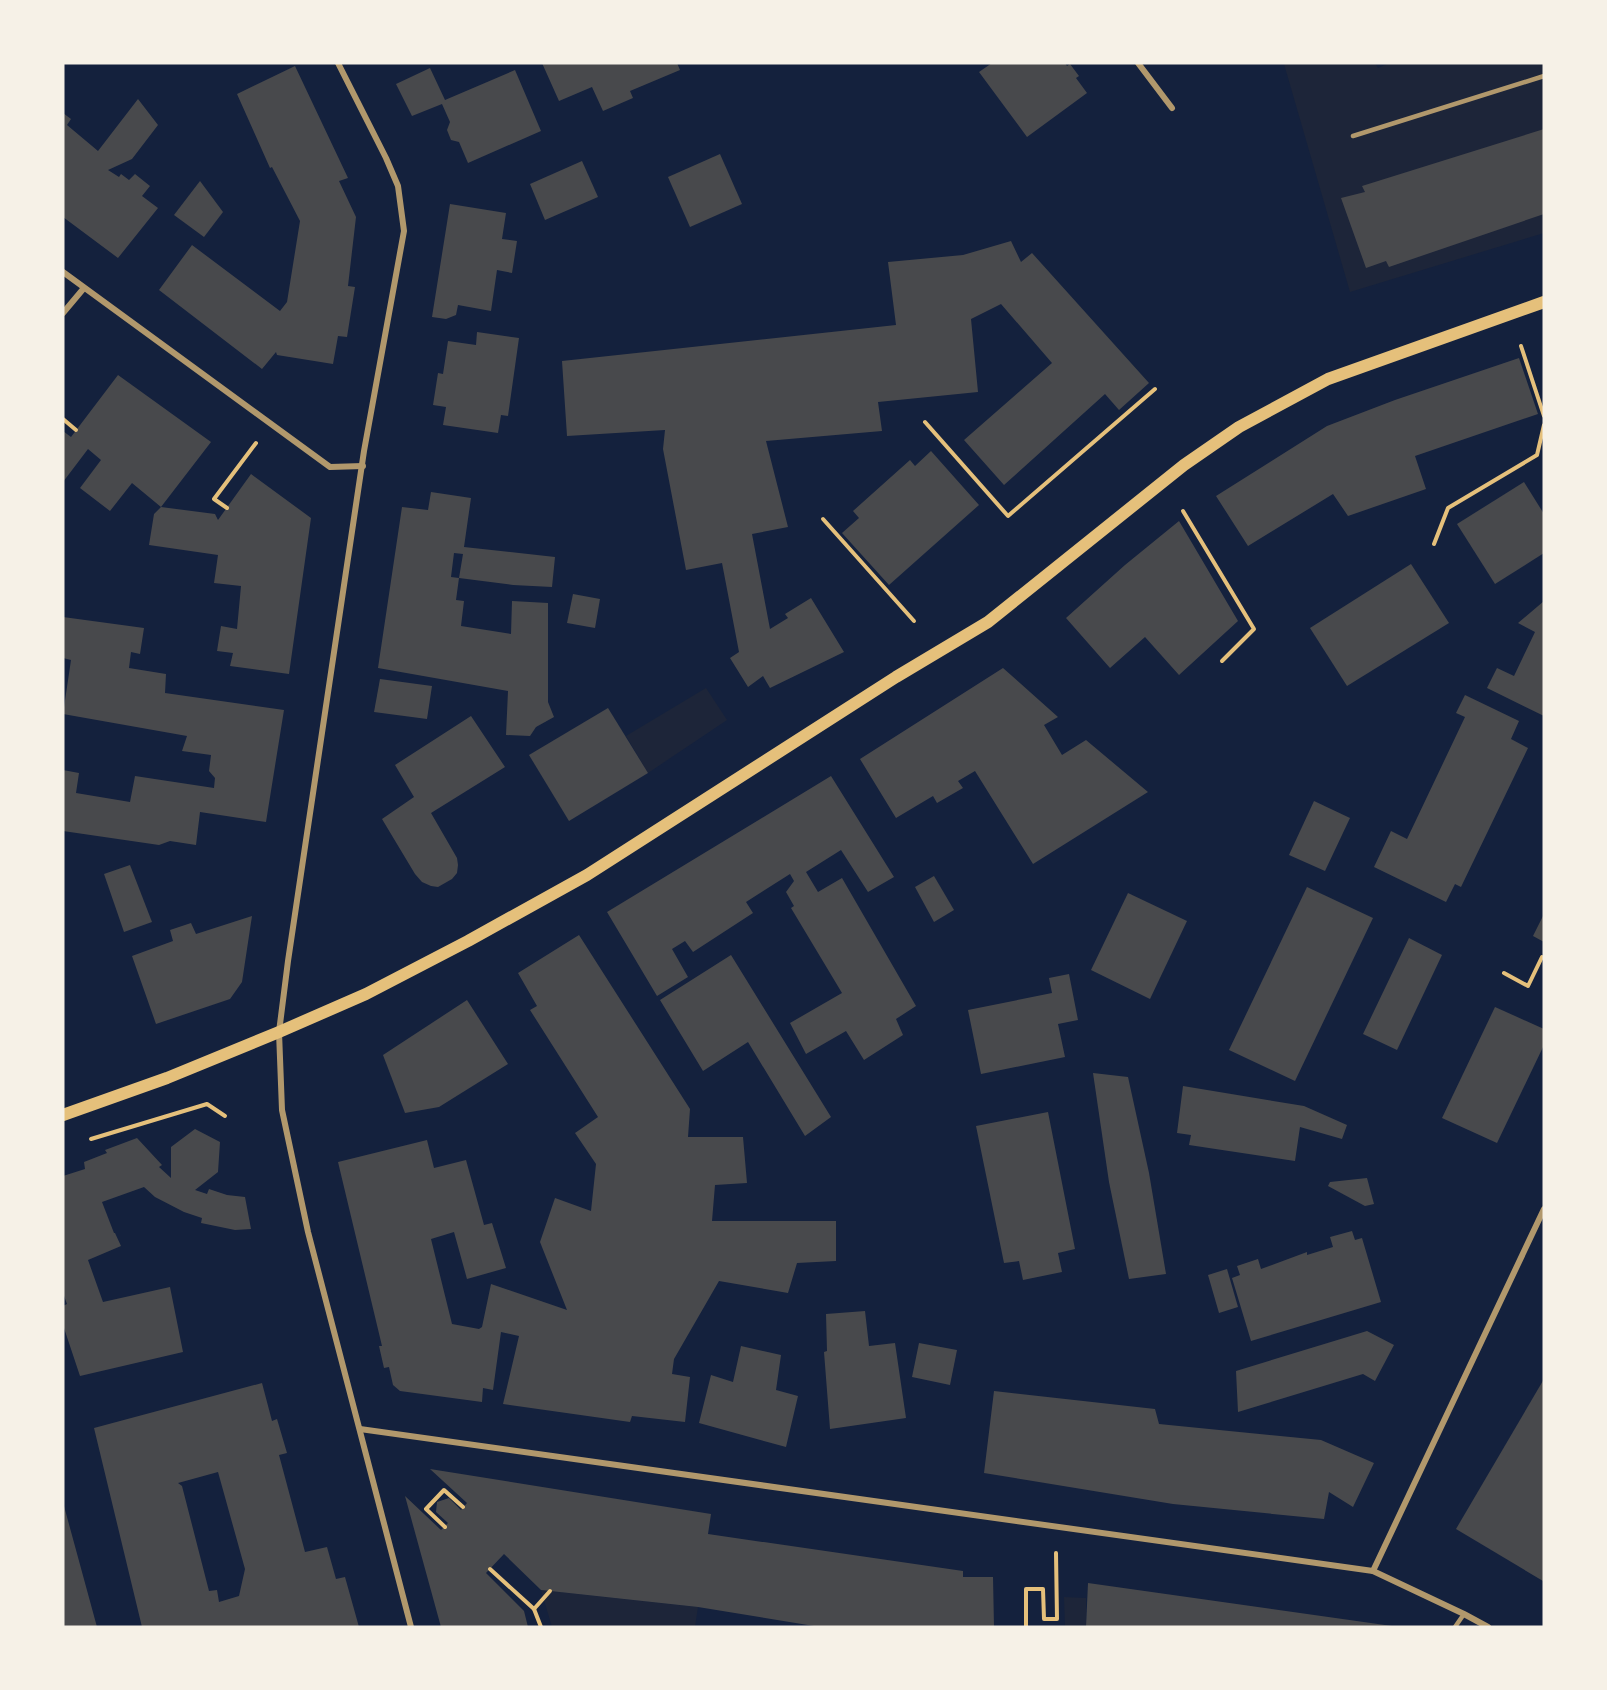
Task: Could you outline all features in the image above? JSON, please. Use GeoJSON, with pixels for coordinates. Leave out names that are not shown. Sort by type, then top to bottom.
{"type":"FeatureCollection","features":[{"type":"Feature","properties":{"kind":"main road"},"geometry":{"type":"LineString","coordinates":[[63,1115],[167,1078],[279,1032],[376,988],[468,941],[587,875],[886,683],[988,622],[1184,465],[1239,427],[1328,380],[1544,302]]}},
{"type":"Feature","properties":{"kind":"street"},"geometry":{"type":"LineString","coordinates":[[338,63],[398,186],[404,231],[363,466],[279,1032],[282,1110],[308,1232],[411,1627]]}},
{"type":"Feature","properties":{"kind":"street"},"geometry":{"type":"LineString","coordinates":[[1138,63],[1172,108]]}},
{"type":"Feature","properties":{"kind":"street"},"geometry":{"type":"LineString","coordinates":[[63,272],[330,467],[363,466]]}},
{"type":"Feature","properties":{"kind":"street"},"geometry":{"type":"LineString","coordinates":[[63,314],[84,288]]}},
{"type":"Feature","properties":{"kind":"street"},"geometry":{"type":"LineString","coordinates":[[1373,1571],[1544,1209]]}},
{"type":"Feature","properties":{"kind":"street"},"geometry":{"type":"LineString","coordinates":[[360,1429],[1373,1571],[1488,1627]]}},
{"type":"Feature","properties":{"kind":"lane"},"geometry":{"type":"LineString","coordinates":[[1353,136],[1544,76]]}},
{"type":"Feature","properties":{"kind":"lane"},"geometry":{"type":"LineString","coordinates":[[1455,1627],[1464,1614]]}},
{"type":"Feature","properties":{"kind":"path"},"geometry":{"type":"LineString","coordinates":[[1521,346],[1544,416]]}},
{"type":"Feature","properties":{"kind":"path"},"geometry":{"type":"LineString","coordinates":[[925,422],[1008,516],[1155,389]]}},
{"type":"Feature","properties":{"kind":"path"},"geometry":{"type":"LineString","coordinates":[[63,419],[76,430]]}},
{"type":"Feature","properties":{"kind":"path"},"geometry":{"type":"LineString","coordinates":[[227,508],[214,499],[271,424]]}},
{"type":"Feature","properties":{"kind":"path"},"geometry":{"type":"LineString","coordinates":[[1434,544],[1448,508],[1537,455],[1544,425]]}},
{"type":"Feature","properties":{"kind":"path"},"geometry":{"type":"LineString","coordinates":[[1183,511],[1254,629],[1222,661]]}},
{"type":"Feature","properties":{"kind":"path"},"geometry":{"type":"LineString","coordinates":[[823,519],[914,621]]}},
{"type":"Feature","properties":{"kind":"path"},"geometry":{"type":"LineString","coordinates":[[1504,973],[1528,986],[1542,957]]}},
{"type":"Feature","properties":{"kind":"path"},"geometry":{"type":"LineString","coordinates":[[85,1141],[207,1104],[225,1116]]}},
{"type":"Feature","properties":{"kind":"path"},"geometry":{"type":"LineString","coordinates":[[445,1527],[426,1509],[444,1490],[463,1507]]}},
{"type":"Feature","properties":{"kind":"path"},"geometry":{"type":"LineString","coordinates":[[1026,1627],[1026,1588],[1043,1589],[1044,1618],[1057,1619],[1056,1527]]}},
{"type":"Feature","properties":{"kind":"path"},"geometry":{"type":"LineString","coordinates":[[490,1569],[534,1609],[541,1627]]}},
{"type":"Feature","properties":{"kind":"path"},"geometry":{"type":"LineString","coordinates":[[534,1609],[550,1591]]}},
{"type":"Feature","properties":{"kind":"shaded area"},"geometry":{"type":"Polygon","coordinates":[[[1375,63],[1378,68],[1390,63],[1544,63],[1544,233],[1350,292],[1284,64],[1375,63]]]}},
{"type":"Feature","properties":{"kind":"shaded area"},"geometry":{"type":"Polygon","coordinates":[[[706,688],[727,720],[648,773],[626,736],[706,688]]]}},
{"type":"Feature","properties":{"kind":"shaded area"},"geometry":{"type":"Polygon","coordinates":[[[541,1590],[698,1607],[695,1627],[552,1627],[541,1590]]]}},
{"type":"Feature","properties":{"kind":"shaded area"},"geometry":{"type":"Polygon","coordinates":[[[1064,1597],[1086,1598],[1086,1627],[1065,1627],[1064,1597]]]}},
{"type":"Feature","properties":{"kind":"building"},"geometry":{"type":"Polygon","coordinates":[[[542,63],[677,63],[680,70],[630,91],[633,98],[603,111],[592,87],[559,101],[542,63]]]}},
{"type":"Feature","properties":{"kind":"building"},"geometry":{"type":"Polygon","coordinates":[[[992,63],[1065,63],[1067,66],[1070,64],[1079,76],[1076,78],[1087,93],[1027,137],[979,72],[992,63]]]}},
{"type":"Feature","properties":{"kind":"building"},"geometry":{"type":"Polygon","coordinates":[[[295,66],[348,178],[339,181],[356,217],[348,286],[355,287],[347,337],[338,336],[333,364],[277,355],[276,352],[262,369],[159,290],[192,245],[280,311],[287,302],[300,221],[272,167],[270,168],[237,94],[295,66]]]}},
{"type":"Feature","properties":{"kind":"building"},"geometry":{"type":"Polygon","coordinates":[[[430,68],[445,100],[515,70],[541,131],[468,163],[459,142],[451,140],[447,130],[450,122],[442,104],[412,116],[396,84],[430,68]]]}},
{"type":"Feature","properties":{"kind":"building"},"geometry":{"type":"Polygon","coordinates":[[[138,99],[158,125],[132,159],[108,170],[119,177],[121,174],[129,180],[135,174],[150,186],[142,196],[158,208],[118,258],[63,217],[63,113],[71,119],[67,125],[98,151],[138,99]]]}},
{"type":"Feature","properties":{"kind":"building"},"geometry":{"type":"Polygon","coordinates":[[[1544,129],[1544,214],[1389,267],[1386,261],[1366,268],[1341,198],[1365,192],[1362,186],[1544,129]]]}},
{"type":"Feature","properties":{"kind":"building"},"geometry":{"type":"Polygon","coordinates":[[[720,154],[742,204],[690,227],[668,177],[720,154]]]}},
{"type":"Feature","properties":{"kind":"building"},"geometry":{"type":"Polygon","coordinates":[[[582,161],[598,197],[545,220],[530,184],[582,161]]]}},
{"type":"Feature","properties":{"kind":"building"},"geometry":{"type":"Polygon","coordinates":[[[200,181],[223,212],[204,237],[174,215],[200,181]]]}},
{"type":"Feature","properties":{"kind":"building"},"geometry":{"type":"Polygon","coordinates":[[[450,204],[506,213],[502,239],[517,241],[512,273],[497,270],[491,311],[458,305],[456,315],[446,319],[432,317],[450,204]]]}},
{"type":"Feature","properties":{"kind":"building"},"geometry":{"type":"Polygon","coordinates":[[[1011,241],[1021,262],[1032,253],[1149,383],[1119,410],[1105,394],[1004,485],[964,440],[1052,363],[1001,304],[971,319],[978,392],[878,402],[882,431],[766,441],[788,527],[752,534],[770,629],[788,618],[785,614],[811,598],[844,652],[770,688],[763,676],[748,687],[730,658],[739,652],[722,563],[686,570],[663,449],[665,430],[567,436],[562,361],[896,325],[888,262],[963,255],[1011,241]]]}},
{"type":"Feature","properties":{"kind":"building"},"geometry":{"type":"Polygon","coordinates":[[[477,332],[519,338],[508,416],[501,415],[498,433],[443,425],[446,407],[433,405],[438,373],[443,374],[448,341],[476,345],[477,332]]]}},
{"type":"Feature","properties":{"kind":"building"},"geometry":{"type":"Polygon","coordinates":[[[1519,358],[1538,414],[1415,456],[1426,489],[1348,516],[1333,494],[1248,546],[1216,496],[1327,426],[1395,400],[1519,358]]]}},
{"type":"Feature","properties":{"kind":"building"},"geometry":{"type":"Polygon","coordinates":[[[118,375],[211,442],[161,507],[132,483],[110,511],[80,488],[101,460],[88,449],[63,482],[63,431],[71,437],[118,375]]]}},
{"type":"Feature","properties":{"kind":"building"},"geometry":{"type":"Polygon","coordinates":[[[931,451],[979,505],[889,585],[842,533],[859,518],[853,511],[910,460],[915,466],[931,451]]]}},
{"type":"Feature","properties":{"kind":"building"},"geometry":{"type":"Polygon","coordinates":[[[251,474],[311,518],[289,674],[230,666],[233,653],[217,651],[221,626],[237,629],[241,586],[214,583],[218,555],[149,545],[154,514],[161,507],[215,514],[218,520],[251,474]]]}},
{"type":"Feature","properties":{"kind":"building"},"geometry":{"type":"Polygon","coordinates":[[[1524,482],[1544,514],[1544,553],[1495,584],[1457,524],[1524,482]]]}},
{"type":"Feature","properties":{"kind":"building"},"geometry":{"type":"Polygon","coordinates":[[[431,492],[471,498],[464,547],[555,557],[552,587],[459,578],[456,600],[464,601],[461,626],[511,634],[512,601],[548,603],[548,702],[554,717],[536,727],[530,736],[506,735],[508,691],[378,668],[402,507],[428,510],[431,492]],[[454,553],[451,577],[459,578],[463,554],[454,553]]]}},
{"type":"Feature","properties":{"kind":"building"},"geometry":{"type":"Polygon","coordinates":[[[1179,521],[1238,621],[1179,675],[1145,637],[1110,668],[1066,618],[1179,521]]]}},
{"type":"Feature","properties":{"kind":"building"},"geometry":{"type":"Polygon","coordinates":[[[1411,564],[1449,623],[1347,686],[1310,628],[1411,564]]]}},
{"type":"Feature","properties":{"kind":"building"},"geometry":{"type":"Polygon","coordinates":[[[573,594],[600,599],[595,628],[567,623],[573,594]]]}},
{"type":"Feature","properties":{"kind":"building"},"geometry":{"type":"Polygon","coordinates":[[[1544,601],[1544,716],[1487,688],[1497,668],[1514,676],[1535,632],[1518,623],[1544,601]]]}},
{"type":"Feature","properties":{"kind":"building"},"geometry":{"type":"Polygon","coordinates":[[[63,617],[144,628],[140,654],[131,652],[129,668],[166,674],[165,693],[284,710],[266,822],[200,812],[196,845],[170,841],[159,845],[63,831],[63,770],[79,773],[76,793],[130,802],[135,776],[214,788],[215,778],[209,771],[211,755],[182,751],[187,736],[63,714],[71,660],[63,658],[63,617]]]}},
{"type":"Feature","properties":{"kind":"building"},"geometry":{"type":"Polygon","coordinates":[[[1003,668],[1058,717],[1044,725],[1062,755],[1086,740],[1148,792],[1033,864],[975,771],[958,781],[963,788],[937,803],[933,796],[896,818],[860,759],[1003,668]]]}},
{"type":"Feature","properties":{"kind":"building"},"geometry":{"type":"Polygon","coordinates":[[[380,679],[432,686],[427,719],[374,712],[380,679]]]}},
{"type":"Feature","properties":{"kind":"building"},"geometry":{"type":"Polygon","coordinates":[[[1465,695],[1519,721],[1511,739],[1528,748],[1461,887],[1455,884],[1446,902],[1374,867],[1391,831],[1407,839],[1465,717],[1456,713],[1465,695]]]}},
{"type":"Feature","properties":{"kind":"building"},"geometry":{"type":"Polygon","coordinates":[[[608,708],[648,773],[569,821],[529,755],[608,708]]]}},
{"type":"Feature","properties":{"kind":"building"},"geometry":{"type":"Polygon","coordinates":[[[471,716],[505,767],[431,813],[457,858],[458,865],[457,873],[452,879],[438,887],[431,886],[422,882],[415,874],[382,819],[414,797],[395,765],[471,716]]]}},
{"type":"Feature","properties":{"kind":"building"},"geometry":{"type":"Polygon","coordinates":[[[831,776],[894,877],[868,892],[841,850],[806,872],[818,892],[842,878],[916,1006],[896,1019],[903,1035],[864,1060],[846,1031],[806,1054],[790,1023],[842,993],[791,908],[794,906],[786,892],[794,881],[790,874],[746,902],[753,913],[693,952],[685,941],[672,949],[688,977],[657,996],[607,912],[831,776]]]}},
{"type":"Feature","properties":{"kind":"building"},"geometry":{"type":"Polygon","coordinates":[[[1314,801],[1350,818],[1325,871],[1289,855],[1314,801]]]}},
{"type":"Feature","properties":{"kind":"building"},"geometry":{"type":"Polygon","coordinates":[[[130,865],[152,922],[124,932],[104,874],[130,865]]]}},
{"type":"Feature","properties":{"kind":"building"},"geometry":{"type":"Polygon","coordinates":[[[934,876],[954,910],[934,922],[915,887],[934,876]]]}},
{"type":"Feature","properties":{"kind":"building"},"geometry":{"type":"Polygon","coordinates":[[[1307,887],[1373,918],[1295,1081],[1229,1050],[1307,887]]]}},
{"type":"Feature","properties":{"kind":"building"},"geometry":{"type":"Polygon","coordinates":[[[1128,893],[1187,921],[1150,999],[1091,970],[1128,893]]]}},
{"type":"Feature","properties":{"kind":"building"},"geometry":{"type":"Polygon","coordinates":[[[1544,914],[1544,942],[1533,936],[1544,914]]]}},
{"type":"Feature","properties":{"kind":"building"},"geometry":{"type":"Polygon","coordinates":[[[252,916],[242,982],[230,999],[156,1024],[132,956],[173,941],[170,930],[191,923],[196,934],[252,916]]]}},
{"type":"Feature","properties":{"kind":"building"},"geometry":{"type":"Polygon","coordinates":[[[579,935],[690,1109],[688,1137],[743,1137],[747,1183],[715,1185],[712,1221],[836,1221],[836,1261],[797,1263],[788,1293],[719,1281],[674,1359],[672,1374],[690,1377],[685,1422],[632,1416],[630,1422],[503,1404],[519,1336],[501,1332],[493,1390],[483,1388],[482,1402],[400,1391],[393,1385],[389,1367],[384,1368],[379,1346],[382,1346],[338,1162],[427,1140],[434,1168],[466,1160],[484,1225],[492,1223],[506,1268],[467,1279],[454,1232],[431,1239],[452,1324],[479,1329],[482,1327],[491,1284],[567,1310],[540,1242],[555,1198],[591,1211],[596,1164],[575,1133],[598,1117],[530,1010],[537,1006],[518,973],[579,935]]]}},
{"type":"Feature","properties":{"kind":"building"},"geometry":{"type":"Polygon","coordinates":[[[1409,938],[1442,955],[1397,1050],[1363,1034],[1409,938]]]}},
{"type":"Feature","properties":{"kind":"building"},"geometry":{"type":"Polygon","coordinates":[[[731,955],[831,1117],[805,1136],[748,1042],[703,1071],[660,1000],[731,955]]]}},
{"type":"Feature","properties":{"kind":"building"},"geometry":{"type":"Polygon","coordinates":[[[1069,974],[1078,1020],[1058,1024],[1065,1057],[981,1074],[968,1010],[1052,993],[1049,978],[1069,974]]]}},
{"type":"Feature","properties":{"kind":"building"},"geometry":{"type":"Polygon","coordinates":[[[467,1000],[508,1064],[439,1107],[405,1113],[383,1055],[467,1000]]]}},
{"type":"Feature","properties":{"kind":"building"},"geometry":{"type":"Polygon","coordinates":[[[1495,1007],[1544,1029],[1544,1045],[1497,1143],[1442,1118],[1495,1007]]]}},
{"type":"Feature","properties":{"kind":"building"},"geometry":{"type":"Polygon","coordinates":[[[1093,1073],[1128,1077],[1149,1173],[1166,1274],[1129,1279],[1109,1182],[1093,1073]]]}},
{"type":"Feature","properties":{"kind":"building"},"geometry":{"type":"Polygon","coordinates":[[[1183,1086],[1304,1106],[1347,1125],[1342,1139],[1300,1127],[1295,1161],[1189,1145],[1191,1135],[1177,1133],[1183,1086]]]}},
{"type":"Feature","properties":{"kind":"building"},"geometry":{"type":"Polygon","coordinates":[[[1048,1112],[1075,1249],[1058,1253],[1062,1272],[1023,1280],[1019,1261],[1004,1263],[976,1126],[1048,1112]]]}},
{"type":"Feature","properties":{"kind":"building"},"geometry":{"type":"Polygon","coordinates":[[[195,1129],[220,1142],[218,1172],[195,1190],[207,1194],[209,1189],[227,1195],[245,1197],[251,1229],[235,1230],[201,1223],[202,1218],[184,1212],[155,1197],[144,1187],[102,1202],[121,1246],[88,1260],[103,1302],[170,1287],[183,1352],[80,1376],[63,1325],[63,1306],[67,1304],[63,1293],[63,1176],[85,1169],[84,1162],[107,1153],[105,1150],[137,1138],[162,1165],[159,1167],[171,1178],[171,1147],[195,1129]]]}},
{"type":"Feature","properties":{"kind":"building"},"geometry":{"type":"Polygon","coordinates":[[[1367,1178],[1374,1204],[1365,1206],[1328,1186],[1330,1182],[1367,1178]]]}},
{"type":"Feature","properties":{"kind":"building"},"geometry":{"type":"Polygon","coordinates":[[[1352,1231],[1355,1240],[1362,1238],[1381,1302],[1251,1341],[1232,1278],[1240,1275],[1237,1266],[1258,1259],[1261,1269],[1307,1252],[1307,1255],[1333,1247],[1330,1237],[1352,1231]]]}},
{"type":"Feature","properties":{"kind":"building"},"geometry":{"type":"Polygon","coordinates":[[[1227,1269],[1238,1307],[1219,1313],[1208,1275],[1227,1269]]]}},
{"type":"Feature","properties":{"kind":"building"},"geometry":{"type":"Polygon","coordinates":[[[865,1311],[869,1346],[895,1343],[906,1418],[830,1429],[824,1352],[827,1351],[826,1314],[865,1311]]]}},
{"type":"Feature","properties":{"kind":"building"},"geometry":{"type":"Polygon","coordinates":[[[1367,1331],[1394,1345],[1375,1381],[1363,1374],[1238,1412],[1236,1371],[1367,1331]]]}},
{"type":"Feature","properties":{"kind":"building"},"geometry":{"type":"Polygon","coordinates":[[[919,1343],[957,1350],[950,1385],[912,1377],[919,1343]]]}},
{"type":"Feature","properties":{"kind":"building"},"geometry":{"type":"Polygon","coordinates":[[[741,1346],[781,1355],[776,1390],[798,1396],[786,1447],[699,1423],[711,1375],[733,1382],[741,1346]]]}},
{"type":"Feature","properties":{"kind":"building"},"geometry":{"type":"Polygon","coordinates":[[[1544,1379],[1544,1579],[1543,1581],[1456,1529],[1544,1379]]]}},
{"type":"Feature","properties":{"kind":"building"},"geometry":{"type":"Polygon","coordinates":[[[262,1383],[272,1421],[277,1419],[287,1453],[279,1455],[305,1552],[327,1547],[336,1579],[345,1577],[359,1627],[142,1627],[94,1428],[262,1383]],[[218,1472],[178,1483],[182,1486],[209,1591],[217,1590],[219,1602],[239,1596],[245,1569],[218,1472]]]}},
{"type":"Feature","properties":{"kind":"building"},"geometry":{"type":"Polygon","coordinates":[[[994,1391],[1155,1409],[1159,1424],[1321,1440],[1374,1463],[1353,1507],[1329,1492],[1324,1519],[1173,1504],[984,1473],[994,1391]]]}},
{"type":"Feature","properties":{"kind":"building"},"geometry":{"type":"Polygon","coordinates":[[[430,1469],[711,1514],[708,1534],[963,1571],[963,1577],[993,1577],[994,1627],[820,1627],[698,1607],[541,1590],[504,1554],[486,1573],[524,1611],[528,1627],[441,1627],[405,1496],[441,1530],[448,1523],[436,1512],[437,1502],[449,1498],[461,1510],[467,1503],[430,1469]]]}},
{"type":"Feature","properties":{"kind":"building"},"geometry":{"type":"Polygon","coordinates":[[[64,1506],[97,1627],[63,1627],[64,1506]]]}},
{"type":"Feature","properties":{"kind":"building"},"geometry":{"type":"Polygon","coordinates":[[[1088,1583],[1392,1626],[1392,1627],[1086,1627],[1088,1583]]]}}]}
